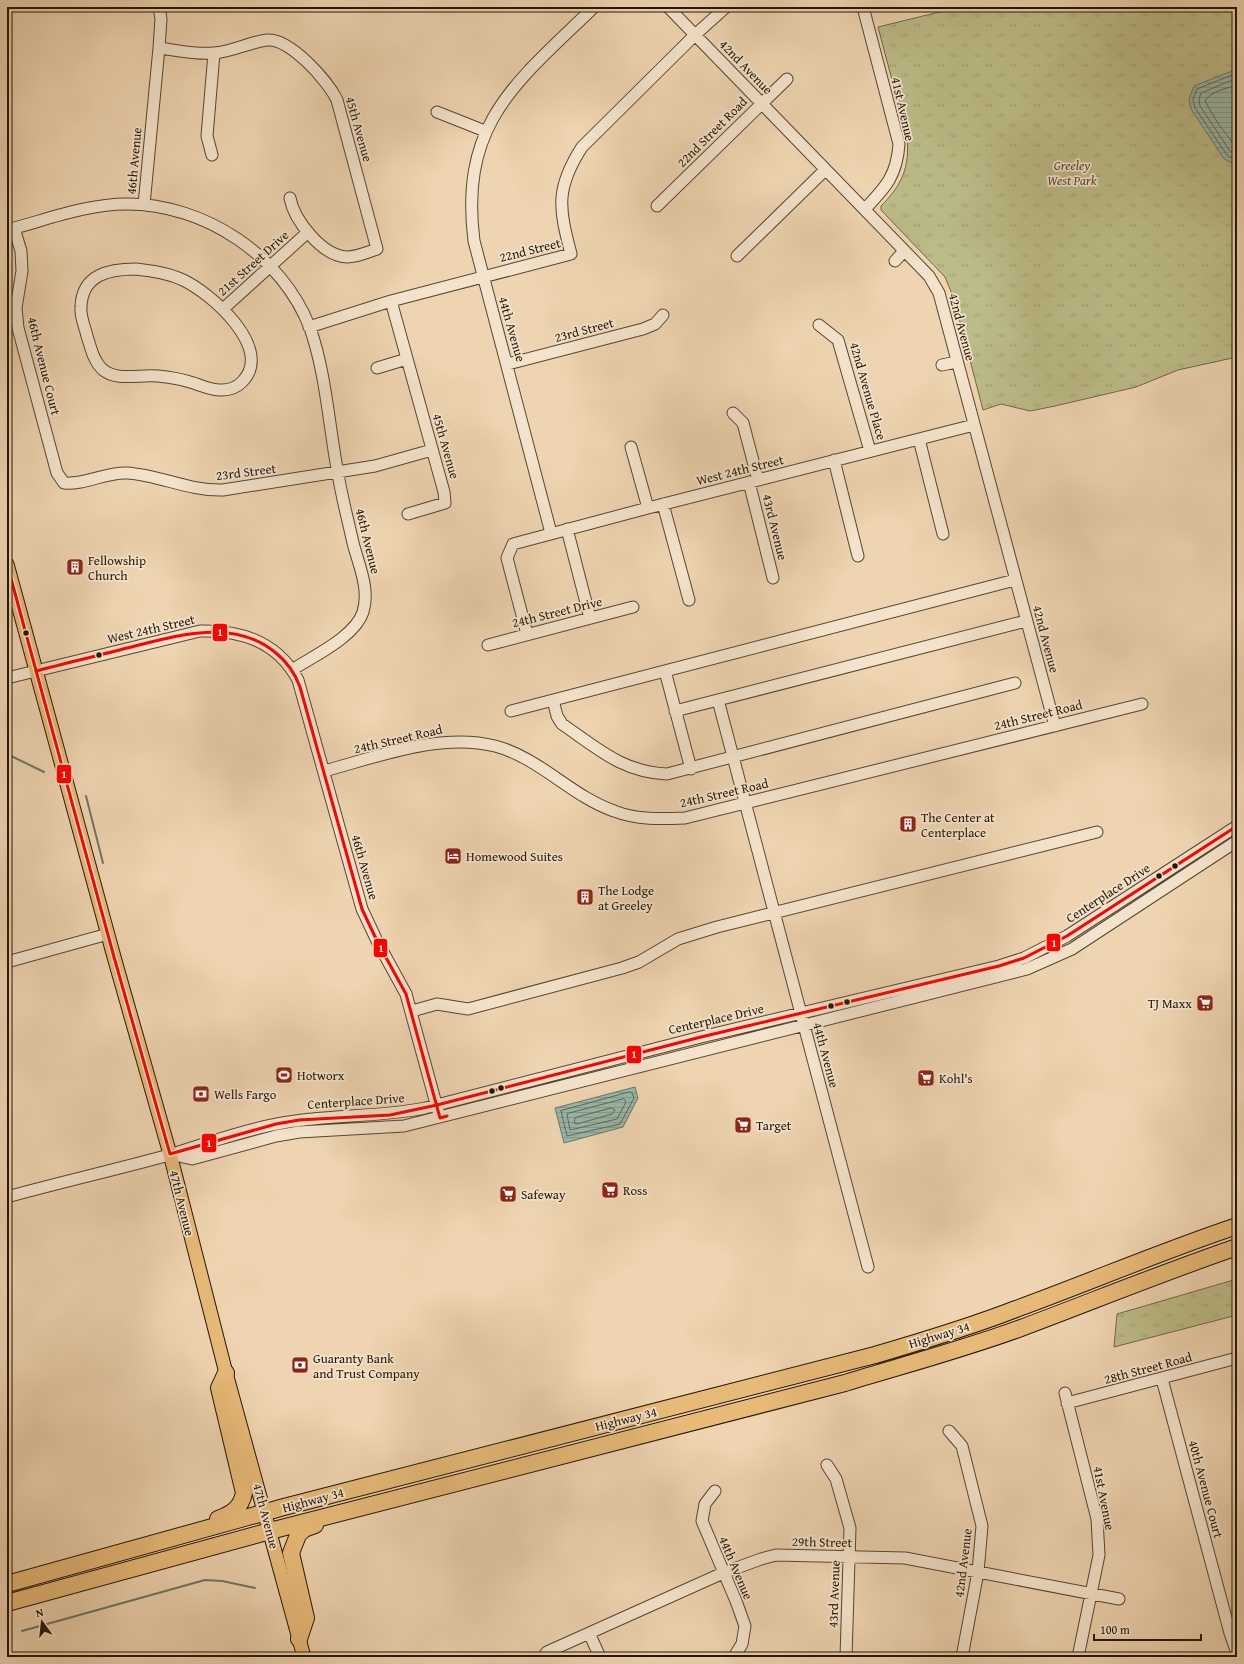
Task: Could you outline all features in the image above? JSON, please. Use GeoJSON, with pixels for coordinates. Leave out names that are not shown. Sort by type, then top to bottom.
{"type":"FeatureCollection","features":[{"type":"Feature","properties":{"kind":"highway","name":"Highway 34"},"geometry":{"type":"LineString","coordinates":[[7,1584],[265,1513],[875,1355],[952,1332],[1237,1226]]}},
{"type":"Feature","properties":{"kind":"highway","name":"Highway 34"},"geometry":{"type":"LineString","coordinates":[[7,1603],[270,1531],[845,1383],[1020,1328],[1176,1268],[1237,1247]]}},
{"type":"Feature","properties":{"kind":"highway"},"geometry":{"type":"LineString","coordinates":[[1096,1278],[1103,1296]]}},
{"type":"Feature","properties":{"kind":"highway"},"geometry":{"type":"LineString","coordinates":[[124,1551],[220,1519],[233,1512],[242,1503],[244,1487],[219,1388],[226,1373]]}},
{"type":"Feature","properties":{"kind":"highway"},"geometry":{"type":"LineString","coordinates":[[299,1639],[306,1618],[291,1553],[298,1535],[314,1525],[376,1504]]}},
{"type":"Feature","properties":{"kind":"main road","name":"47th Avenue"},"geometry":{"type":"LineString","coordinates":[[7,564],[170,1154],[226,1373],[304,1657]]}},
{"type":"Feature","properties":{"kind":"street","name":"46th Avenue"},"geometry":{"type":"LineString","coordinates":[[159,7],[161,19],[159,48],[144,205],[171,210],[206,221],[242,242],[270,267],[290,292],[309,327],[319,362],[337,472],[362,576],[366,599],[362,613],[350,631],[292,670],[298,680],[362,909],[378,943],[402,985],[412,1011],[440,1118]]}},
{"type":"Feature","properties":{"kind":"street","name":"44th Avenue"},"geometry":{"type":"LineString","coordinates":[[551,533],[508,364],[474,241],[470,214],[473,175],[485,131],[512,89],[594,7]]}},
{"type":"Feature","properties":{"kind":"street","name":"42nd Avenue"},"geometry":{"type":"LineString","coordinates":[[668,7],[696,34],[825,170],[930,276],[939,293],[956,362],[1055,726]]}},
{"type":"Feature","properties":{"kind":"street","name":"22nd Street"},"geometry":{"type":"LineString","coordinates":[[309,327],[391,301],[571,254],[562,218],[562,193],[572,163],[582,147],[696,34],[726,7]]}},
{"type":"Feature","properties":{"kind":"street","name":"41st Avenue"},"geometry":{"type":"LineString","coordinates":[[863,7],[899,144],[898,160],[891,180],[865,209]]}},
{"type":"Feature","properties":{"kind":"street","name":"45th Avenue"},"geometry":{"type":"LineString","coordinates":[[214,53],[266,40],[276,41],[285,44],[297,52],[332,90],[339,107],[377,249],[349,257],[336,255],[305,235]]}},
{"type":"Feature","properties":{"kind":"street"},"geometry":{"type":"LineString","coordinates":[[159,48],[214,53],[207,136],[212,155]]}},
{"type":"Feature","properties":{"kind":"street","name":"22nd Street Road"},"geometry":{"type":"LineString","coordinates":[[657,206],[787,79]]}},
{"type":"Feature","properties":{"kind":"street"},"geometry":{"type":"LineString","coordinates":[[437,112],[485,131]]}},
{"type":"Feature","properties":{"kind":"street"},"geometry":{"type":"LineString","coordinates":[[738,256],[825,170]]}},
{"type":"Feature","properties":{"kind":"street"},"geometry":{"type":"LineString","coordinates":[[290,198],[295,214],[305,235]]}},
{"type":"Feature","properties":{"kind":"street"},"geometry":{"type":"LineString","coordinates":[[11,229],[86,209],[119,205],[144,205]]}},
{"type":"Feature","properties":{"kind":"street","name":"46th Avenue Court"},"geometry":{"type":"LineString","coordinates":[[11,229],[21,251],[22,271],[16,308],[18,328],[57,473],[64,484]]}},
{"type":"Feature","properties":{"kind":"street","name":"21st Street Drive"},"geometry":{"type":"LineString","coordinates":[[223,309],[305,235]]}},
{"type":"Feature","properties":{"kind":"street"},"geometry":{"type":"LineString","coordinates":[[895,261],[904,251]]}},
{"type":"Feature","properties":{"kind":"street"},"geometry":{"type":"LineString","coordinates":[[128,269],[152,271],[183,280],[210,297],[223,309],[242,335],[248,348],[251,362],[246,376],[241,382],[230,389],[214,390],[175,378],[157,376],[117,376],[103,370],[97,364],[92,353],[80,307],[86,288],[94,278],[105,272],[128,269]]}},
{"type":"Feature","properties":{"kind":"street","name":"45th Avenue"},"geometry":{"type":"LineString","coordinates":[[391,301],[444,492],[445,503],[408,514]]}},
{"type":"Feature","properties":{"kind":"street","name":"23rd Street"},"geometry":{"type":"LineString","coordinates":[[508,364],[643,329],[655,324],[663,315]]}},
{"type":"Feature","properties":{"kind":"street","name":"42nd Avenue Place"},"geometry":{"type":"LineString","coordinates":[[819,325],[838,340],[870,451]]}},
{"type":"Feature","properties":{"kind":"street"},"geometry":{"type":"LineString","coordinates":[[377,368],[407,359]]}},
{"type":"Feature","properties":{"kind":"street"},"geometry":{"type":"LineString","coordinates":[[942,365],[956,362]]}},
{"type":"Feature","properties":{"kind":"street","name":"43rd Avenue"},"geometry":{"type":"LineString","coordinates":[[733,413],[743,423],[753,481],[774,578]]}},
{"type":"Feature","properties":{"kind":"street","name":"West 24th Street"},"geometry":{"type":"LineString","coordinates":[[527,634],[507,558],[513,544],[663,504],[974,425]]}},
{"type":"Feature","properties":{"kind":"street"},"geometry":{"type":"LineString","coordinates":[[919,439],[944,534]]}},
{"type":"Feature","properties":{"kind":"street"},"geometry":{"type":"LineString","coordinates":[[631,447],[648,508]]}},
{"type":"Feature","properties":{"kind":"street","name":"23rd Street"},"geometry":{"type":"LineString","coordinates":[[64,484],[74,484],[96,478],[126,473],[148,476],[206,491],[223,490],[375,466],[432,450]]}},
{"type":"Feature","properties":{"kind":"street"},"geometry":{"type":"LineString","coordinates":[[834,460],[858,556]]}},
{"type":"Feature","properties":{"kind":"street"},"geometry":{"type":"LineString","coordinates":[[663,504],[689,600]]}},
{"type":"Feature","properties":{"kind":"street"},"geometry":{"type":"LineString","coordinates":[[567,529],[590,618]]}},
{"type":"Feature","properties":{"kind":"street"},"geometry":{"type":"LineString","coordinates":[[511,711],[1015,580]]}},
{"type":"Feature","properties":{"kind":"street","name":"24th Street Drive"},"geometry":{"type":"LineString","coordinates":[[488,645],[633,607]]}},
{"type":"Feature","properties":{"kind":"street"},"geometry":{"type":"LineString","coordinates":[[675,711],[1026,621]]}},
{"type":"Feature","properties":{"kind":"street","name":"West 24th Street"},"geometry":{"type":"LineString","coordinates":[[7,678],[200,631],[224,631],[249,636],[266,646],[292,670]]}},
{"type":"Feature","properties":{"kind":"street"},"geometry":{"type":"LineString","coordinates":[[665,671],[691,769]]}},
{"type":"Feature","properties":{"kind":"street"},"geometry":{"type":"LineString","coordinates":[[553,700],[557,716],[562,724],[619,762],[648,773],[673,773],[1015,683]]}},
{"type":"Feature","properties":{"kind":"street","name":"44th Avenue"},"geometry":{"type":"LineString","coordinates":[[718,700],[868,1267]]}},
{"type":"Feature","properties":{"kind":"street","name":"24th Street Road"},"geometry":{"type":"LineString","coordinates":[[324,771],[429,744],[473,742],[512,752],[534,762],[593,802],[614,812],[637,818],[685,818],[1142,704]]}},
{"type":"Feature","properties":{"kind":"street","name":"Centerplace Drive"},"geometry":{"type":"LineString","coordinates":[[7,1197],[276,1124],[305,1119],[390,1114],[437,1105],[658,1048],[999,966],[1024,958],[1067,936],[1237,826]]}},
{"type":"Feature","properties":{"kind":"street"},"geometry":{"type":"LineString","coordinates":[[412,1011],[437,1004],[468,1009],[612,971],[639,962],[678,939],[774,912],[1097,832]]}},
{"type":"Feature","properties":{"kind":"street","name":"Centerplace Drive"},"geometry":{"type":"LineString","coordinates":[[170,1154],[192,1159],[276,1136],[299,1132],[404,1126],[1027,969],[1072,949],[1237,841]]}},
{"type":"Feature","properties":{"kind":"street"},"geometry":{"type":"LineString","coordinates":[[7,962],[108,934]]}},
{"type":"Feature","properties":{"kind":"street","name":"28th Street Road"},"geometry":{"type":"LineString","coordinates":[[1066,1398],[1162,1379],[1237,1358]]}},
{"type":"Feature","properties":{"kind":"street","name":"40th Avenue Court"},"geometry":{"type":"LineString","coordinates":[[1162,1379],[1228,1625],[1237,1653]]}},
{"type":"Feature","properties":{"kind":"street","name":"41st Avenue"},"geometry":{"type":"LineString","coordinates":[[1066,1398],[1097,1519],[1099,1555],[1078,1657]]}},
{"type":"Feature","properties":{"kind":"street","name":"42nd Avenue"},"geometry":{"type":"LineString","coordinates":[[950,1431],[962,1446],[982,1526],[978,1572],[962,1657]]}},
{"type":"Feature","properties":{"kind":"street","name":"43rd Avenue"},"geometry":{"type":"LineString","coordinates":[[827,1465],[836,1479],[850,1528],[846,1657]]}},
{"type":"Feature","properties":{"kind":"street","name":"44th Avenue"},"geometry":{"type":"LineString","coordinates":[[715,1491],[705,1504],[702,1521],[744,1626],[742,1644],[734,1657]]}},
{"type":"Feature","properties":{"kind":"street","name":"29th Street"},"geometry":{"type":"LineString","coordinates":[[543,1657],[547,1652],[723,1572],[776,1555],[905,1558],[1119,1599]]}},
{"type":"Feature","properties":{"kind":"street"},"geometry":{"type":"LineString","coordinates":[[589,1633],[600,1657]]}},
{"type":"Feature","properties":{"kind":"green space","name":"Greeley West Park"},"geometry":{"type":"Polygon","coordinates":[[[960,7],[1237,7],[1237,357],[1178,370],[1136,387],[1055,406],[1030,411],[1001,404],[983,410],[954,299],[945,277],[881,210],[881,206],[894,191],[903,175],[906,166],[908,148],[907,137],[878,27],[960,7]]]}},
{"type":"Feature","properties":{"kind":"green space"},"geometry":{"type":"Polygon","coordinates":[[[1237,1279],[1237,1315],[1114,1347],[1117,1314],[1237,1279]]]}},
{"type":"Feature","properties":{"kind":"water"},"geometry":{"type":"Polygon","coordinates":[[[1237,69],[1237,165],[1224,159],[1191,109],[1189,99],[1194,86],[1237,69]]]}},
{"type":"Feature","properties":{"kind":"water"},"geometry":{"type":"Polygon","coordinates":[[[635,1087],[638,1098],[623,1127],[564,1143],[555,1108],[635,1087]]]}},
{"type":"Feature","properties":{"kind":"waterway"},"geometry":{"type":"LineString","coordinates":[[7,754],[44,772]]}},
{"type":"Feature","properties":{"kind":"waterway"},"geometry":{"type":"LineString","coordinates":[[86,796],[103,863]]}},
{"type":"Feature","properties":{"kind":"waterway"},"geometry":{"type":"LineString","coordinates":[[22,1631],[205,1580],[222,1581],[255,1588]]}},
{"type":"Feature","properties":{"kind":"transit line","name":"1"},"geometry":{"type":"LineString","coordinates":[[7,564],[114,957],[170,1154],[276,1124],[299,1120],[390,1115],[437,1105],[701,1037],[999,966],[1024,958],[1067,936],[1237,826]]}},
{"type":"Feature","properties":{"kind":"transit line","name":"1"},"geometry":{"type":"LineString","coordinates":[[36,671],[165,639],[204,632],[223,632],[241,635],[259,642],[284,660],[293,672],[300,687],[362,909],[378,943],[406,994],[440,1118],[447,1116]]}},
{"type":"Feature","properties":{"kind":"place","name":"Fellowship Church"},"geometry":{"type":"Point","coordinates":[75,567]}},
{"type":"Feature","properties":{"kind":"place","name":"The Center at Centerplace"},"geometry":{"type":"Point","coordinates":[908,824]}},
{"type":"Feature","properties":{"kind":"place","name":"Homewood Suites"},"geometry":{"type":"Point","coordinates":[453,856]}},
{"type":"Feature","properties":{"kind":"place","name":"The Lodge at Greeley"},"geometry":{"type":"Point","coordinates":[585,897]}},
{"type":"Feature","properties":{"kind":"place","name":"TJ Maxx"},"geometry":{"type":"Point","coordinates":[1205,1003]}},
{"type":"Feature","properties":{"kind":"place","name":"Hotworx"},"geometry":{"type":"Point","coordinates":[284,1075]}},
{"type":"Feature","properties":{"kind":"place","name":"Kohl's"},"geometry":{"type":"Point","coordinates":[926,1078]}},
{"type":"Feature","properties":{"kind":"place","name":"Wells Fargo"},"geometry":{"type":"Point","coordinates":[201,1094]}},
{"type":"Feature","properties":{"kind":"place","name":"Target"},"geometry":{"type":"Point","coordinates":[743,1125]}},
{"type":"Feature","properties":{"kind":"place","name":"Ross"},"geometry":{"type":"Point","coordinates":[610,1190]}},
{"type":"Feature","properties":{"kind":"place","name":"Safeway"},"geometry":{"type":"Point","coordinates":[508,1194]}},
{"type":"Feature","properties":{"kind":"place","name":"Guaranty Bank and Trust Company"},"geometry":{"type":"Point","coordinates":[300,1365]}}]}
